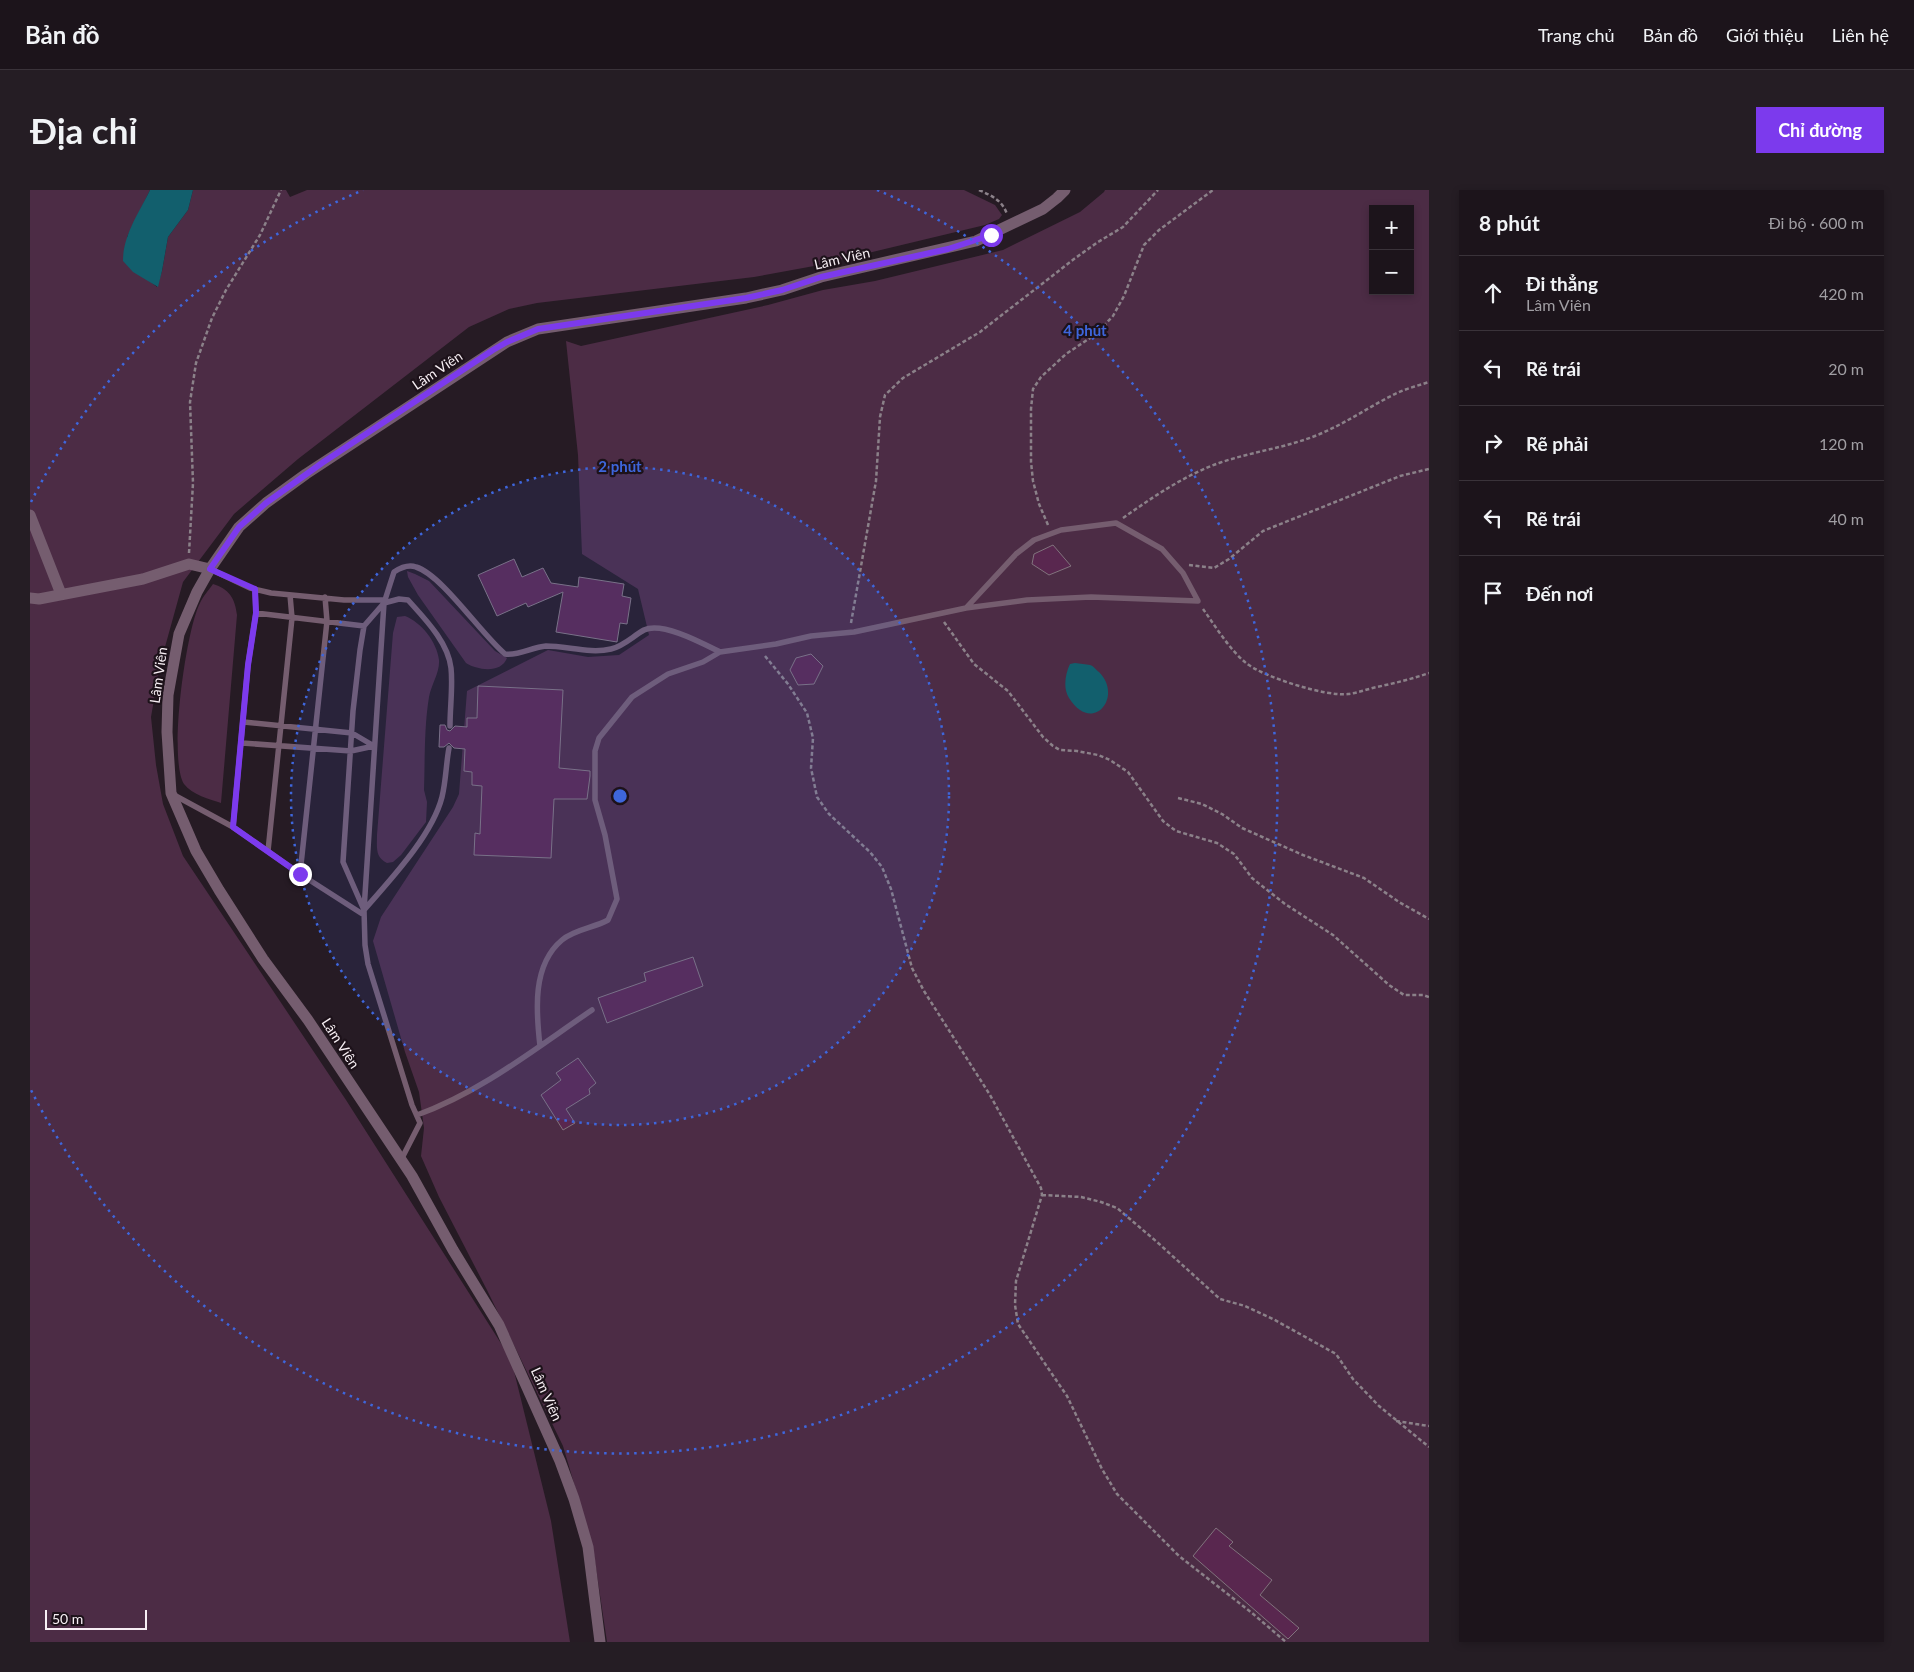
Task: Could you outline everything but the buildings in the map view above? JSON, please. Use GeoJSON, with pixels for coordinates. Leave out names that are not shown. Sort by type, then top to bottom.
{"type":"FeatureCollection","features":[{"type":"Feature","properties":{"kind":"street","name":"Lâm Viên"},"geometry":{"type":"LineString","coordinates":[[600,1642],[588,1547],[574,1499],[560,1461],[499,1324],[401,1160],[308,1020],[263,959],[219,890],[196,851],[171,793],[167,732],[168,695],[179,634],[196,592],[239,527],[266,503],[322,463],[507,342],[538,329],[677,309],[782,290],[821,277],[976,241],[1043,209],[1064,190]]}},
{"type":"Feature","properties":{"kind":"street"},"geometry":{"type":"LineString","coordinates":[[30,515],[61,594]]}},
{"type":"Feature","properties":{"kind":"street"},"geometry":{"type":"LineString","coordinates":[[30,598],[39,599],[142,579],[189,564],[210,569]]}},
{"type":"Feature","properties":{"kind":"lane"},"geometry":{"type":"LineString","coordinates":[[540,1046],[536,1016],[540,978],[550,955],[562,940],[583,929],[608,920],[616,899],[605,835],[595,800],[595,751],[599,738],[632,697],[668,674],[703,662],[720,652],[758,647],[811,636],[850,632],[966,608],[1054,598],[1198,601],[1183,573],[1162,549],[1116,523],[1060,530],[1034,540],[1016,554],[966,608]]}},
{"type":"Feature","properties":{"kind":"lane"},"geometry":{"type":"LineString","coordinates":[[401,1160],[420,1123],[412,1105],[368,964],[364,912],[384,601],[394,572],[402,567],[415,566],[433,576],[505,654],[512,655],[544,646],[585,650],[612,649],[631,641],[644,630],[652,627],[679,633],[720,652]]}},
{"type":"Feature","properties":{"kind":"lane"},"geometry":{"type":"LineString","coordinates":[[210,569],[255,589],[271,593],[344,600],[408,600],[448,653],[451,668],[450,726]]}},
{"type":"Feature","properties":{"kind":"lane"},"geometry":{"type":"LineString","coordinates":[[233,827],[248,665],[256,613],[255,589]]}},
{"type":"Feature","properties":{"kind":"lane"},"geometry":{"type":"LineString","coordinates":[[268,851],[292,618],[290,595]]}},
{"type":"Feature","properties":{"kind":"lane"},"geometry":{"type":"LineString","coordinates":[[300,874],[327,622],[325,597]]}},
{"type":"Feature","properties":{"kind":"lane"},"geometry":{"type":"LineString","coordinates":[[364,912],[343,862],[360,650],[364,626],[384,601]]}},
{"type":"Feature","properties":{"kind":"lane"},"geometry":{"type":"LineString","coordinates":[[256,613],[364,626]]}},
{"type":"Feature","properties":{"kind":"lane"},"geometry":{"type":"LineString","coordinates":[[244,722],[352,733],[374,746]]}},
{"type":"Feature","properties":{"kind":"lane"},"geometry":{"type":"LineString","coordinates":[[242,743],[351,751],[374,746]]}},
{"type":"Feature","properties":{"kind":"lane"},"geometry":{"type":"LineString","coordinates":[[364,912],[400,869],[430,826],[442,798],[448,748]]}},
{"type":"Feature","properties":{"kind":"lane"},"geometry":{"type":"LineString","coordinates":[[171,793],[233,827],[300,874],[364,912]]}},
{"type":"Feature","properties":{"kind":"lane"},"geometry":{"type":"LineString","coordinates":[[417,1115],[443,1106],[467,1094],[592,1010]]}},
{"type":"Feature","properties":{"kind":"path"},"geometry":{"type":"LineString","coordinates":[[189,564],[193,483],[190,402],[196,363],[212,318],[226,290],[260,234],[282,190]]}},
{"type":"Feature","properties":{"kind":"path"},"geometry":{"type":"LineString","coordinates":[[979,190],[993,196],[1000,202],[1010,226]]}},
{"type":"Feature","properties":{"kind":"path"},"geometry":{"type":"LineString","coordinates":[[850,632],[876,481],[880,417],[885,395],[903,378],[980,332],[1074,259],[1123,227],[1158,190]]}},
{"type":"Feature","properties":{"kind":"path"},"geometry":{"type":"LineString","coordinates":[[1052,533],[1039,504],[1033,481],[1031,462],[1033,389],[1041,377],[1066,354],[1096,334],[1113,316],[1124,296],[1144,245],[1159,230],[1213,190]]}},
{"type":"Feature","properties":{"kind":"path"},"geometry":{"type":"LineString","coordinates":[[1116,523],[1152,498],[1218,463],[1315,436],[1357,416],[1394,394],[1429,382]]}},
{"type":"Feature","properties":{"kind":"path"},"geometry":{"type":"LineString","coordinates":[[1176,563],[1214,568],[1229,559],[1263,531],[1400,476],[1429,469]]}},
{"type":"Feature","properties":{"kind":"path"},"geometry":{"type":"LineString","coordinates":[[1198,601],[1231,647],[1246,663],[1270,677],[1285,682],[1340,695],[1402,682],[1429,672]]}},
{"type":"Feature","properties":{"kind":"path"},"geometry":{"type":"LineString","coordinates":[[938,615],[974,664],[1008,691],[1053,746],[1060,750],[1098,755],[1110,760],[1128,772],[1163,820],[1176,831],[1217,843],[1234,854],[1252,878],[1285,904],[1333,935],[1404,996],[1423,995],[1429,997]]}},
{"type":"Feature","properties":{"kind":"path"},"geometry":{"type":"LineString","coordinates":[[758,647],[788,684],[806,713],[813,738],[811,768],[817,797],[829,814],[870,852],[882,867],[891,889],[912,968],[924,991],[990,1095],[1036,1177],[1042,1195],[1029,1232],[1016,1282],[1015,1305],[1018,1324],[1043,1358],[1067,1396],[1102,1469],[1117,1494],[1180,1556],[1252,1612],[1286,1642]]}},
{"type":"Feature","properties":{"kind":"path"},"geometry":{"type":"LineString","coordinates":[[1178,798],[1202,804],[1222,814],[1242,828],[1303,855],[1364,878],[1399,902],[1429,919]]}},
{"type":"Feature","properties":{"kind":"path"},"geometry":{"type":"LineString","coordinates":[[1042,1195],[1081,1197],[1117,1208],[1151,1236],[1220,1299],[1245,1306],[1273,1319],[1336,1354],[1353,1379],[1396,1421],[1429,1447]]}},
{"type":"Feature","properties":{"kind":"path"},"geometry":{"type":"LineString","coordinates":[[1396,1421],[1429,1426]]}},
{"type":"Feature","properties":{"kind":"shaded area"},"geometry":{"type":"Polygon","coordinates":[[[30,190],[150,190],[127,237],[148,280],[157,287],[168,237],[188,210],[193,190],[286,190],[290,197],[307,190],[964,190],[995,205],[1002,215],[999,219],[985,225],[814,266],[754,277],[537,303],[509,309],[469,327],[298,459],[234,514],[183,582],[160,665],[151,717],[156,765],[163,804],[183,856],[346,1100],[511,1359],[551,1521],[570,1642],[30,1642],[30,190]]]}},
{"type":"Feature","properties":{"kind":"shaded area"},"geometry":{"type":"Polygon","coordinates":[[[1105,190],[1429,190],[1429,1642],[607,1642],[593,1548],[563,1446],[487,1290],[439,1197],[421,1156],[424,1128],[419,1092],[405,1052],[373,941],[381,917],[453,807],[459,794],[467,691],[548,650],[588,657],[619,655],[649,635],[638,589],[582,554],[578,455],[566,341],[581,346],[768,305],[823,290],[875,281],[1003,250],[1080,212],[1105,190]]]}},
{"type":"Feature","properties":{"kind":"shaded area"},"geometry":{"type":"Polygon","coordinates":[[[407,571],[429,581],[495,651],[507,658],[504,663],[500,667],[482,669],[466,663],[418,595],[408,577],[407,571]]]}},
{"type":"Feature","properties":{"kind":"shaded area"},"geometry":{"type":"Polygon","coordinates":[[[213,584],[230,595],[235,604],[237,615],[221,803],[196,794],[187,788],[180,770],[178,749],[178,723],[189,639],[200,603],[213,584]]]}},
{"type":"Feature","properties":{"kind":"shaded area"},"geometry":{"type":"Polygon","coordinates":[[[405,616],[417,623],[432,640],[438,653],[439,665],[429,697],[426,720],[424,790],[427,802],[426,822],[401,855],[393,862],[387,863],[380,858],[377,848],[377,835],[393,633],[397,617],[405,616]]]}},
{"type":"Feature","properties":{"kind":"water"},"geometry":{"type":"Polygon","coordinates":[[[150,190],[193,190],[188,210],[168,237],[158,287],[133,272],[123,261],[129,233],[150,190]]]}},
{"type":"Feature","properties":{"kind":"water"},"geometry":{"type":"Polygon","coordinates":[[[1070,664],[1093,666],[1106,682],[1107,701],[1095,713],[1087,713],[1078,709],[1067,694],[1065,681],[1067,672],[1070,664]]]}},
{"type":"Feature","properties":{"kind":"route"},"geometry":{"type":"LineString","coordinates":[[300,874],[233,827],[248,665],[256,613],[255,589],[210,569],[239,527],[266,503],[306,474],[493,350],[538,329],[746,298],[782,290],[821,277],[948,249],[991,235]]}}]}
